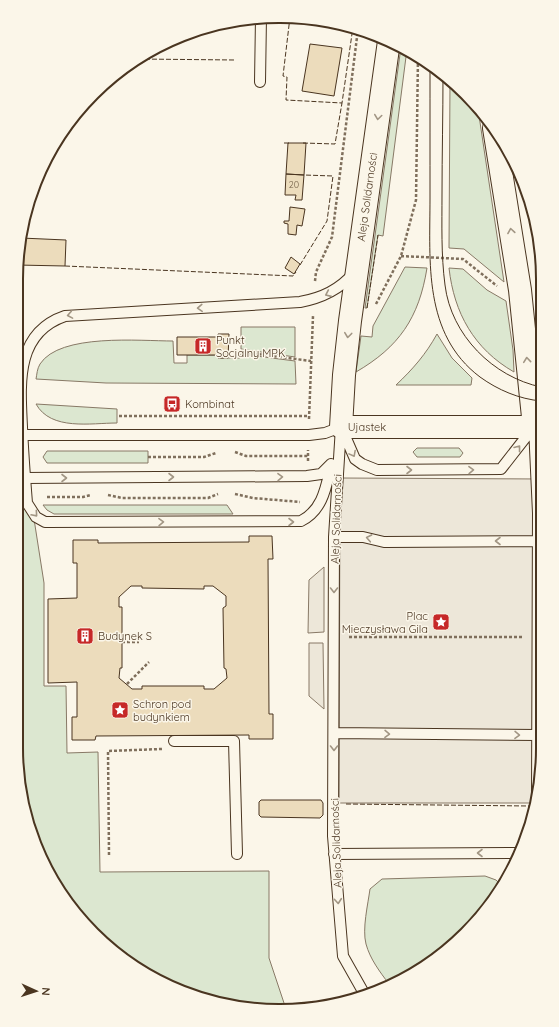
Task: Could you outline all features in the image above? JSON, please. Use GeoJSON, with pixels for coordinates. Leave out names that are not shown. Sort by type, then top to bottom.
{"type":"FeatureCollection","features":[{"type":"Feature","properties":{"kind":"street","name":"Aleja Solidarności"},"geometry":{"type":"LineString","coordinates":[[341,427],[344,375],[388,47]]}},
{"type":"Feature","properties":{"kind":"street"},"geometry":{"type":"LineString","coordinates":[[496,142],[520,290],[536,412]]}},
{"type":"Feature","properties":{"kind":"street","name":"Ujastek"},"geometry":{"type":"LineString","coordinates":[[341,427],[536,427]]}},
{"type":"Feature","properties":{"kind":"lane"},"geometry":{"type":"LineString","coordinates":[[260,82],[261,24]]}},
{"type":"Feature","properties":{"kind":"lane"},"geometry":{"type":"LineString","coordinates":[[23,370],[25,358],[36,334],[56,319],[76,314],[300,302],[313,300],[336,290],[358,268]]}},
{"type":"Feature","properties":{"kind":"lane"},"geometry":{"type":"LineString","coordinates":[[341,427],[320,503],[306,519],[297,522],[45,522],[36,517],[30,508],[25,478],[23,435],[308,435],[325,433],[341,427]]}},
{"type":"Feature","properties":{"kind":"lane","name":"Ujastek"},"geometry":{"type":"LineString","coordinates":[[341,427],[355,459],[362,464],[377,470],[501,469],[536,429]]}},
{"type":"Feature","properties":{"kind":"lane","name":"Aleja Solidarności"},"geometry":{"type":"LineString","coordinates":[[341,427],[334,537],[334,854],[343,956],[362,990]]}},
{"type":"Feature","properties":{"kind":"lane"},"geometry":{"type":"LineString","coordinates":[[25,478],[307,476],[321,474],[331,466]]}},
{"type":"Feature","properties":{"kind":"lane"},"geometry":{"type":"LineString","coordinates":[[334,537],[363,537],[384,542],[536,541]]}},
{"type":"Feature","properties":{"kind":"lane"},"geometry":{"type":"LineString","coordinates":[[334,733],[536,735]]}},
{"type":"Feature","properties":{"kind":"lane"},"geometry":{"type":"LineString","coordinates":[[174,741],[234,741],[237,854]]}},
{"type":"Feature","properties":{"kind":"lane"},"geometry":{"type":"LineString","coordinates":[[334,854],[513,853]]}},
{"type":"Feature","properties":{"kind":"path"},"geometry":{"type":"LineString","coordinates":[[316,272],[332,237],[357,35]]}},
{"type":"Feature","properties":{"kind":"path"},"geometry":{"type":"LineString","coordinates":[[372,311],[401,256],[416,200],[418,63]]}},
{"type":"Feature","properties":{"kind":"path"},"geometry":{"type":"LineString","coordinates":[[401,256],[463,259],[499,287]]}},
{"type":"Feature","properties":{"kind":"path"},"geometry":{"type":"LineString","coordinates":[[309,424],[312,319]]}},
{"type":"Feature","properties":{"kind":"path"},"geometry":{"type":"LineString","coordinates":[[234,351],[311,361]]}},
{"type":"Feature","properties":{"kind":"path"},"geometry":{"type":"LineString","coordinates":[[118,416],[309,416]]}},
{"type":"Feature","properties":{"kind":"path"},"geometry":{"type":"LineString","coordinates":[[148,457],[204,457],[216,452],[223,452]]}},
{"type":"Feature","properties":{"kind":"path"},"geometry":{"type":"LineString","coordinates":[[230,452],[237,452],[246,456],[308,456]]}},
{"type":"Feature","properties":{"kind":"path"},"geometry":{"type":"LineString","coordinates":[[103,495],[122,498],[208,498],[217,494],[224,494]]}},
{"type":"Feature","properties":{"kind":"path"},"geometry":{"type":"LineString","coordinates":[[231,494],[253,498],[306,502]]}},
{"type":"Feature","properties":{"kind":"path"},"geometry":{"type":"LineString","coordinates":[[47,497],[83,497],[96,495]]}},
{"type":"Feature","properties":{"kind":"path"},"geometry":{"type":"LineString","coordinates":[[334,637],[536,636]]}},
{"type":"Feature","properties":{"kind":"path"},"geometry":{"type":"LineString","coordinates":[[122,642],[139,642]]}},
{"type":"Feature","properties":{"kind":"path"},"geometry":{"type":"LineString","coordinates":[[127,684],[149,662]]}},
{"type":"Feature","properties":{"kind":"path"},"geometry":{"type":"LineString","coordinates":[[109,854],[108,751],[167,749]]}},
{"type":"Feature","properties":{"kind":"green space"},"geometry":{"type":"Polygon","coordinates":[[[400,53],[406,56],[383,236],[378,235],[367,308],[365,308],[400,53]]]}},
{"type":"Feature","properties":{"kind":"green space"},"geometry":{"type":"Polygon","coordinates":[[[450,88],[479,119],[504,282],[464,249],[449,248],[450,88]]]}},
{"type":"Feature","properties":{"kind":"green space"},"geometry":{"type":"Polygon","coordinates":[[[405,267],[427,268],[419,302],[405,329],[395,341],[384,352],[356,372],[361,336],[372,337],[373,326],[405,267]]]}},
{"type":"Feature","properties":{"kind":"green space"},"geometry":{"type":"Polygon","coordinates":[[[449,268],[463,269],[487,290],[506,301],[513,350],[514,372],[500,363],[488,352],[477,341],[468,328],[461,315],[456,300],[449,268]]]}},
{"type":"Feature","properties":{"kind":"green space"},"geometry":{"type":"Polygon","coordinates":[[[241,327],[295,327],[295,357],[241,349],[241,327]]]}},
{"type":"Feature","properties":{"kind":"green space"},"geometry":{"type":"Polygon","coordinates":[[[437,334],[452,358],[472,378],[471,385],[396,385],[419,361],[437,334]]]}},
{"type":"Feature","properties":{"kind":"green space"},"geometry":{"type":"Polygon","coordinates":[[[102,341],[173,341],[174,363],[187,363],[187,355],[218,355],[218,358],[240,358],[241,354],[295,361],[296,384],[106,383],[36,379],[40,364],[50,354],[65,347],[82,343],[102,341]]]}},
{"type":"Feature","properties":{"kind":"green space"},"geometry":{"type":"Polygon","coordinates":[[[36,404],[117,409],[117,423],[72,424],[61,422],[43,413],[36,404]]]}},
{"type":"Feature","properties":{"kind":"green space"},"geometry":{"type":"Polygon","coordinates":[[[417,448],[459,448],[463,453],[460,457],[417,457],[413,452],[417,448]]]}},
{"type":"Feature","properties":{"kind":"green space"},"geometry":{"type":"Polygon","coordinates":[[[47,451],[148,451],[148,463],[47,463],[43,457],[47,451]]]}},
{"type":"Feature","properties":{"kind":"green space"},"geometry":{"type":"Polygon","coordinates":[[[23,501],[34,519],[44,583],[44,686],[66,686],[67,753],[98,752],[100,872],[269,871],[269,958],[284,1004],[246,1002],[229,999],[181,984],[151,970],[123,951],[110,940],[76,904],[57,876],[49,861],[37,830],[25,781],[23,748],[23,501]]]}},
{"type":"Feature","properties":{"kind":"green space"},"geometry":{"type":"Polygon","coordinates":[[[43,505],[227,505],[233,514],[54,514],[47,510],[43,505]]]}},
{"type":"Feature","properties":{"kind":"green space"},"geometry":{"type":"Polygon","coordinates":[[[485,876],[498,882],[472,917],[449,940],[422,961],[387,981],[373,960],[368,950],[365,938],[365,924],[370,889],[382,879],[485,876]]]}},
{"type":"Feature","properties":{"kind":"shaded area","name":"Plac Mieczysława Gila"},"geometry":{"type":"Polygon","coordinates":[[[340,478],[536,479],[536,748],[534,781],[530,803],[339,803],[340,478]]]}},
{"type":"Feature","properties":{"kind":"shaded area"},"geometry":{"type":"Polygon","coordinates":[[[324,567],[324,632],[308,633],[309,580],[324,567]]]}},
{"type":"Feature","properties":{"kind":"shaded area"},"geometry":{"type":"Polygon","coordinates":[[[309,643],[323,643],[324,709],[309,696],[309,643]]]}},
{"type":"Feature","properties":{"kind":"building"},"geometry":{"type":"Polygon","coordinates":[[[310,44],[342,48],[334,96],[302,91],[310,44]]]}},
{"type":"Feature","properties":{"kind":"building"},"geometry":{"type":"Polygon","coordinates":[[[288,143],[306,143],[304,175],[286,174],[288,143]]]}},
{"type":"Feature","properties":{"kind":"building"},"geometry":{"type":"Polygon","coordinates":[[[286,174],[304,175],[302,200],[295,200],[296,195],[285,195],[286,174]]]}},
{"type":"Feature","properties":{"kind":"building"},"geometry":{"type":"Polygon","coordinates":[[[290,207],[305,209],[302,226],[297,225],[296,235],[288,234],[288,224],[284,223],[284,221],[289,221],[290,207]]]}},
{"type":"Feature","properties":{"kind":"building"},"geometry":{"type":"Polygon","coordinates":[[[26,238],[66,240],[65,266],[24,265],[26,238]]]}},
{"type":"Feature","properties":{"kind":"building"},"geometry":{"type":"Polygon","coordinates":[[[291,257],[300,264],[294,274],[285,268],[291,257]]]}},
{"type":"Feature","properties":{"kind":"building","name":"Punkt Socjalny MPK"},"geometry":{"type":"Polygon","coordinates":[[[218,334],[229,334],[228,358],[218,358],[218,355],[177,355],[177,337],[218,337],[218,334]]]}},
{"type":"Feature","properties":{"kind":"building","name":"Budynek S"},"geometry":{"type":"Polygon","coordinates":[[[249,536],[272,536],[273,559],[268,559],[269,714],[273,714],[273,739],[249,739],[249,735],[96,736],[95,740],[72,740],[72,717],[77,717],[77,682],[48,683],[48,599],[77,598],[77,563],[73,563],[73,540],[98,540],[98,543],[249,542],[249,536]],[[131,586],[119,597],[119,607],[122,607],[122,668],[120,668],[119,678],[132,689],[142,689],[142,686],[204,686],[204,689],[214,689],[227,678],[226,669],[224,668],[223,608],[226,606],[226,596],[213,586],[204,586],[204,589],[142,588],[142,586],[131,586]]]}},
{"type":"Feature","properties":{"kind":"building"},"geometry":{"type":"Polygon","coordinates":[[[261,800],[321,800],[323,803],[323,815],[320,818],[261,817],[259,815],[259,802],[261,800]]]}},
{"type":"Feature","properties":{"kind":"tram line"},"geometry":{"type":"LineString","coordinates":[[430,72],[430,247],[434,296],[439,318],[448,340],[461,360],[480,377],[509,393],[536,400]]}},
{"type":"Feature","properties":{"kind":"tram line"},"geometry":{"type":"LineString","coordinates":[[443,82],[442,251],[445,285],[449,303],[456,321],[465,337],[477,351],[491,364],[507,374],[523,382],[536,386]]}},
{"type":"Feature","properties":{"kind":"fence"},"geometry":{"type":"LineString","coordinates":[[289,24],[283,76],[287,77],[286,100],[342,103],[352,34]]}},
{"type":"Feature","properties":{"kind":"fence"},"geometry":{"type":"LineString","coordinates":[[148,59],[235,60]]}},
{"type":"Feature","properties":{"kind":"fence"},"geometry":{"type":"LineString","coordinates":[[303,143],[335,144],[342,103]]}},
{"type":"Feature","properties":{"kind":"fence"},"geometry":{"type":"LineString","coordinates":[[284,143],[291,143]]}},
{"type":"Feature","properties":{"kind":"fence"},"geometry":{"type":"LineString","coordinates":[[300,265],[327,221],[333,176],[304,175]]}},
{"type":"Feature","properties":{"kind":"fence"},"geometry":{"type":"LineString","coordinates":[[367,308],[378,235]]}},
{"type":"Feature","properties":{"kind":"fence"},"geometry":{"type":"LineString","coordinates":[[65,266],[293,276],[296,272]]}},
{"type":"Feature","properties":{"kind":"fence"},"geometry":{"type":"LineString","coordinates":[[536,303],[536,327]]}},
{"type":"Feature","properties":{"kind":"fence"},"geometry":{"type":"LineString","coordinates":[[346,804],[529,806]]}},
{"type":"Feature","properties":{"kind":"place","name":"Punkt Socjalny MPK"},"geometry":{"type":"Point","coordinates":[203,346]}},
{"type":"Feature","properties":{"kind":"place","name":"Kombinat"},"geometry":{"type":"Point","coordinates":[172,404]}},
{"type":"Feature","properties":{"kind":"place","name":"Plac Mieczysława Gila"},"geometry":{"type":"Point","coordinates":[441,622]}},
{"type":"Feature","properties":{"kind":"place","name":"Budynek S"},"geometry":{"type":"Point","coordinates":[85,636]}},
{"type":"Feature","properties":{"kind":"place","name":"Schron pod budynkiem"},"geometry":{"type":"Point","coordinates":[120,710]}}]}
